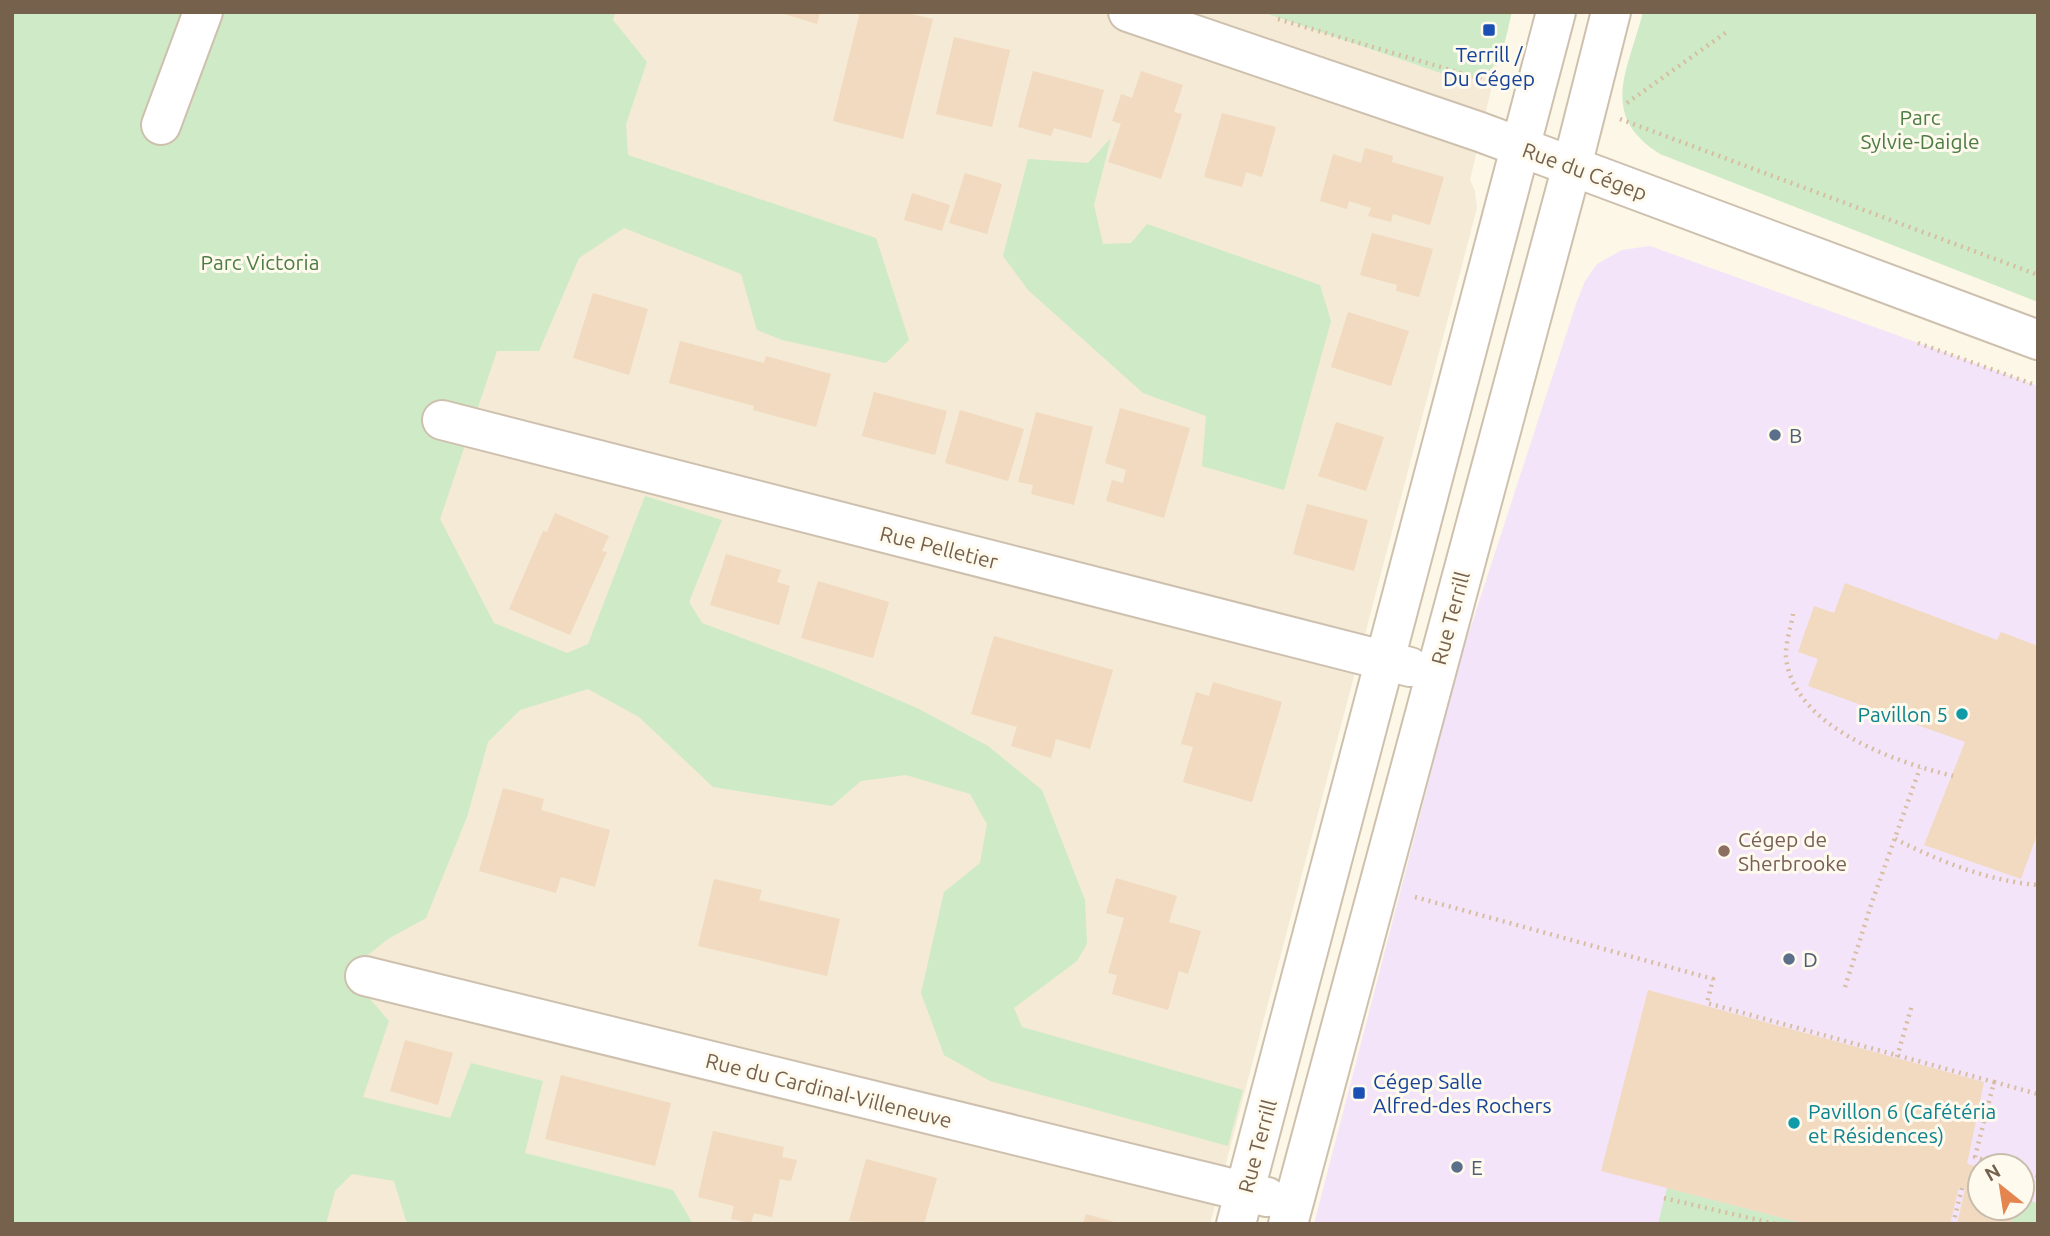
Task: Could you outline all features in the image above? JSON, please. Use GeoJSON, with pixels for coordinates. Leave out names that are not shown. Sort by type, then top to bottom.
{"type":"FeatureCollection","features":[{"type":"Feature","properties":{"kind":"street"},"geometry":{"type":"LineString","coordinates":[[161,125],[203,12]]}},
{"type":"Feature","properties":{"kind":"street","name":"Rue du Cégep"},"geometry":{"type":"LineString","coordinates":[[1128,12],[1572,166],[2038,340]]}},
{"type":"Feature","properties":{"kind":"street","name":"Rue Terrill"},"geometry":{"type":"LineString","coordinates":[[1241,1207],[1556,12]]}},
{"type":"Feature","properties":{"kind":"street","name":"Rue Terrill"},"geometry":{"type":"LineString","coordinates":[[1290,1214],[1611,12]]}},
{"type":"Feature","properties":{"kind":"street","name":"Rue Pelletier"},"geometry":{"type":"LineString","coordinates":[[442,420],[1436,673]]}},
{"type":"Feature","properties":{"kind":"street","name":"Rue du Cardinal-Villeneuve"},"geometry":{"type":"LineString","coordinates":[[365,976],[1241,1207],[1290,1214]]}},
{"type":"Feature","properties":{"kind":"path"},"geometry":{"type":"LineString","coordinates":[[1266,16],[1536,95]]}},
{"type":"Feature","properties":{"kind":"path"},"geometry":{"type":"LineString","coordinates":[[1620,108],[1728,31]]}},
{"type":"Feature","properties":{"kind":"path"},"geometry":{"type":"LineString","coordinates":[[1609,115],[2038,275]]}},
{"type":"Feature","properties":{"kind":"path"},"geometry":{"type":"LineString","coordinates":[[1917,343],[2038,386]]}},
{"type":"Feature","properties":{"kind":"path"},"geometry":{"type":"LineString","coordinates":[[1793,614],[1786,656],[1802,700],[1850,736],[1886,755],[1920,768],[1953,776]]}},
{"type":"Feature","properties":{"kind":"path"},"geometry":{"type":"LineString","coordinates":[[1845,987],[1920,768]]}},
{"type":"Feature","properties":{"kind":"path"},"geometry":{"type":"LineString","coordinates":[[1895,839],[1948,863],[2017,883],[2038,885]]}},
{"type":"Feature","properties":{"kind":"path"},"geometry":{"type":"LineString","coordinates":[[1408,895],[1713,979],[1707,1003],[2038,1094]]}},
{"type":"Feature","properties":{"kind":"path"},"geometry":{"type":"LineString","coordinates":[[1897,1057],[1912,1005]]}},
{"type":"Feature","properties":{"kind":"path"},"geometry":{"type":"LineString","coordinates":[[1976,1152],[1994,1082]]}},
{"type":"Feature","properties":{"kind":"path"},"geometry":{"type":"LineString","coordinates":[[1953,1224],[1962,1188]]}},
{"type":"Feature","properties":{"kind":"path"},"geometry":{"type":"LineString","coordinates":[[1664,1198],[1774,1224]]}},
{"type":"Feature","properties":{"kind":"shaded area"},"geometry":{"type":"Polygon","coordinates":[[[615,12],[1262,12],[1452,77],[1486,75],[1497,64],[1470,180],[1475,191],[1477,208],[1210,1224],[176,1224],[615,12]]]}},
{"type":"Feature","properties":{"kind":"shaded area","name":"Cégep de Sherbrooke"},"geometry":{"type":"Polygon","coordinates":[[[1650,246],[2038,386],[2038,1224],[1314,1224],[1462,654],[1577,301],[1585,281],[1597,264],[1622,250],[1650,246]]]}},
{"type":"Feature","properties":{"kind":"green space","name":"Parc Victoria"},"geometry":{"type":"Polygon","coordinates":[[[12,12],[615,12],[613,20],[647,62],[626,124],[628,155],[876,238],[909,340],[886,363],[782,340],[757,330],[741,274],[624,228],[579,258],[539,351],[497,351],[440,519],[494,623],[567,653],[588,644],[645,496],[722,520],[689,602],[702,623],[835,673],[917,708],[988,746],[1042,790],[1085,900],[1087,944],[1077,961],[1014,1008],[1022,1027],[1243,1090],[1228,1146],[990,1081],[944,1055],[921,993],[944,892],[980,863],[987,824],[970,794],[906,775],[861,781],[832,806],[713,787],[639,717],[588,689],[520,710],[488,742],[467,817],[426,918],[388,939],[359,962],[370,999],[389,1021],[363,1097],[450,1118],[471,1063],[543,1081],[525,1153],[673,1190],[693,1224],[407,1224],[394,1181],[352,1174],[335,1191],[326,1224],[12,1224],[12,12]]]}},
{"type":"Feature","properties":{"kind":"green space"},"geometry":{"type":"Polygon","coordinates":[[[1262,12],[1512,12],[1497,62],[1490,70],[1469,78],[1452,77],[1262,12]]]}},
{"type":"Feature","properties":{"kind":"green space","name":"Parc Sylvie-Daigle"},"geometry":{"type":"Polygon","coordinates":[[[1643,12],[2038,12],[2038,302],[1660,154],[1641,139],[1629,124],[1623,107],[1625,73],[1643,12]]]}},
{"type":"Feature","properties":{"kind":"green space"},"geometry":{"type":"Polygon","coordinates":[[[1111,138],[1094,205],[1103,244],[1131,243],[1147,224],[1320,285],[1331,321],[1284,490],[1202,466],[1206,416],[1143,393],[1028,290],[1003,256],[1028,159],[1088,163],[1111,138]]]}},
{"type":"Feature","properties":{"kind":"green space"},"geometry":{"type":"Polygon","coordinates":[[[1667,1188],[1806,1224],[1658,1224],[1667,1188]]]}},
{"type":"Feature","properties":{"kind":"green space"},"geometry":{"type":"Polygon","coordinates":[[[2038,1203],[2038,1224],[2011,1224],[2036,1222],[2038,1203]]]}},
{"type":"Feature","properties":{"kind":"building"},"geometry":{"type":"Polygon","coordinates":[[[778,12],[820,12],[817,24],[778,12]]]}},
{"type":"Feature","properties":{"kind":"building"},"geometry":{"type":"Polygon","coordinates":[[[860,12],[903,12],[933,19],[903,139],[833,121],[860,12]]]}},
{"type":"Feature","properties":{"kind":"building"},"geometry":{"type":"Polygon","coordinates":[[[954,37],[1010,50],[992,127],[936,114],[954,37]]]}},
{"type":"Feature","properties":{"kind":"building"},"geometry":{"type":"Polygon","coordinates":[[[1033,71],[1104,90],[1091,138],[1054,128],[1051,136],[1018,127],[1033,71]]]}},
{"type":"Feature","properties":{"kind":"building"},"geometry":{"type":"Polygon","coordinates":[[[1141,71],[1183,85],[1174,112],[1182,114],[1161,179],[1108,162],[1121,124],[1112,121],[1121,94],[1132,98],[1141,71]]]}},
{"type":"Feature","properties":{"kind":"building"},"geometry":{"type":"Polygon","coordinates":[[[1222,113],[1276,127],[1262,177],[1246,172],[1242,187],[1204,177],[1222,113]]]}},
{"type":"Feature","properties":{"kind":"building"},"geometry":{"type":"Polygon","coordinates":[[[1365,148],[1393,156],[1392,162],[1444,177],[1430,225],[1393,214],[1391,222],[1368,216],[1371,208],[1349,201],[1347,209],[1320,201],[1333,154],[1361,163],[1365,148]]]}},
{"type":"Feature","properties":{"kind":"building"},"geometry":{"type":"Polygon","coordinates":[[[965,173],[1002,184],[987,234],[949,223],[965,173]]]}},
{"type":"Feature","properties":{"kind":"building"},"geometry":{"type":"Polygon","coordinates":[[[912,193],[950,205],[942,231],[904,220],[912,193]]]}},
{"type":"Feature","properties":{"kind":"building"},"geometry":{"type":"Polygon","coordinates":[[[1372,233],[1433,249],[1419,297],[1396,291],[1397,285],[1360,275],[1372,233]]]}},
{"type":"Feature","properties":{"kind":"building"},"geometry":{"type":"Polygon","coordinates":[[[593,293],[648,309],[629,375],[573,358],[593,293]]]}},
{"type":"Feature","properties":{"kind":"building"},"geometry":{"type":"Polygon","coordinates":[[[1348,312],[1409,331],[1391,386],[1331,367],[1348,312]]]}},
{"type":"Feature","properties":{"kind":"building"},"geometry":{"type":"Polygon","coordinates":[[[680,341],[764,363],[766,356],[831,374],[816,427],[753,410],[754,406],[669,383],[680,341]]]}},
{"type":"Feature","properties":{"kind":"building"},"geometry":{"type":"Polygon","coordinates":[[[874,392],[947,411],[935,455],[862,436],[874,392]]]}},
{"type":"Feature","properties":{"kind":"building"},"geometry":{"type":"Polygon","coordinates":[[[1120,408],[1190,428],[1164,518],[1106,501],[1112,480],[1123,483],[1126,470],[1105,463],[1120,408]]]}},
{"type":"Feature","properties":{"kind":"building"},"geometry":{"type":"Polygon","coordinates":[[[960,410],[1024,429],[1008,481],[945,463],[960,410]]]}},
{"type":"Feature","properties":{"kind":"building"},"geometry":{"type":"Polygon","coordinates":[[[1036,412],[1093,427],[1074,505],[1031,494],[1033,485],[1018,482],[1036,412]]]}},
{"type":"Feature","properties":{"kind":"building"},"geometry":{"type":"Polygon","coordinates":[[[1336,422],[1384,437],[1366,491],[1318,476],[1336,422]]]}},
{"type":"Feature","properties":{"kind":"building"},"geometry":{"type":"Polygon","coordinates":[[[1307,504],[1368,520],[1354,571],[1293,554],[1307,504]]]}},
{"type":"Feature","properties":{"kind":"building"},"geometry":{"type":"Polygon","coordinates":[[[555,513],[609,536],[602,551],[607,552],[570,635],[509,609],[543,531],[547,532],[555,513]]]}},
{"type":"Feature","properties":{"kind":"building"},"geometry":{"type":"Polygon","coordinates":[[[726,554],[781,570],[777,582],[790,586],[779,625],[710,605],[726,554]]]}},
{"type":"Feature","properties":{"kind":"building"},"geometry":{"type":"Polygon","coordinates":[[[818,581],[889,602],[873,658],[801,638],[818,581]]]}},
{"type":"Feature","properties":{"kind":"building","name":"Pavillon 5"},"geometry":{"type":"Polygon","coordinates":[[[1845,583],[1997,640],[2001,632],[2038,646],[2038,832],[2021,879],[1924,845],[1965,742],[1808,686],[1818,659],[1798,652],[1814,606],[1834,613],[1845,583]]]}},
{"type":"Feature","properties":{"kind":"building"},"geometry":{"type":"Polygon","coordinates":[[[994,636],[1113,670],[1090,749],[1056,739],[1051,758],[1011,746],[1017,727],[971,714],[994,636]]]}},
{"type":"Feature","properties":{"kind":"building"},"geometry":{"type":"Polygon","coordinates":[[[1213,682],[1282,702],[1252,802],[1183,782],[1193,747],[1181,744],[1196,692],[1209,696],[1213,682]]]}},
{"type":"Feature","properties":{"kind":"building"},"geometry":{"type":"Polygon","coordinates":[[[503,788],[544,799],[541,810],[610,830],[595,887],[561,877],[556,893],[479,871],[503,788]]]}},
{"type":"Feature","properties":{"kind":"building"},"geometry":{"type":"Polygon","coordinates":[[[1116,878],[1177,896],[1169,922],[1201,931],[1188,974],[1179,971],[1168,1010],[1112,994],[1117,975],[1108,973],[1124,918],[1106,913],[1116,878]]]}},
{"type":"Feature","properties":{"kind":"building"},"geometry":{"type":"Polygon","coordinates":[[[714,879],[762,890],[759,900],[840,919],[827,976],[698,946],[714,879]]]}},
{"type":"Feature","properties":{"kind":"building","name":"Pavillon 6 (Cafétéria et Résidences)"},"geometry":{"type":"Polygon","coordinates":[[[1648,990],[1984,1082],[1969,1152],[1966,1152],[1966,1222],[2012,1222],[1957,1224],[1965,1189],[1959,1187],[1950,1224],[1806,1224],[1601,1171],[1648,990]]]}},
{"type":"Feature","properties":{"kind":"building"},"geometry":{"type":"Polygon","coordinates":[[[405,1040],[453,1053],[438,1105],[390,1091],[405,1040]]]}},
{"type":"Feature","properties":{"kind":"building"},"geometry":{"type":"Polygon","coordinates":[[[561,1075],[671,1103],[655,1166],[545,1139],[561,1075]]]}},
{"type":"Feature","properties":{"kind":"building"},"geometry":{"type":"Polygon","coordinates":[[[713,1131],[784,1147],[782,1157],[797,1160],[791,1181],[780,1179],[772,1217],[754,1213],[751,1223],[731,1219],[734,1206],[698,1197],[713,1131]]]}},
{"type":"Feature","properties":{"kind":"building"},"geometry":{"type":"Polygon","coordinates":[[[866,1159],[937,1178],[924,1224],[849,1221],[866,1159]]]}},
{"type":"Feature","properties":{"kind":"building"},"geometry":{"type":"Polygon","coordinates":[[[1086,1214],[1118,1223],[1118,1224],[1083,1224],[1086,1214]]]}},
{"type":"Feature","properties":{"kind":"place","name":"Terrill / Du Cégep"},"geometry":{"type":"Point","coordinates":[1489,30]}},
{"type":"Feature","properties":{"kind":"place","name":"B"},"geometry":{"type":"Point","coordinates":[1775,435]}},
{"type":"Feature","properties":{"kind":"place","name":"Pavillon 5"},"geometry":{"type":"Point","coordinates":[1962,714]}},
{"type":"Feature","properties":{"kind":"place","name":"Cégep de Sherbrooke"},"geometry":{"type":"Point","coordinates":[1724,851]}},
{"type":"Feature","properties":{"kind":"place","name":"D"},"geometry":{"type":"Point","coordinates":[1789,959]}},
{"type":"Feature","properties":{"kind":"place","name":"Cégep Salle Alfred-des Rochers"},"geometry":{"type":"Point","coordinates":[1359,1093]}},
{"type":"Feature","properties":{"kind":"place","name":"Pavillon 6 (Cafétéria et Résidences)"},"geometry":{"type":"Point","coordinates":[1794,1123]}},
{"type":"Feature","properties":{"kind":"place","name":"E"},"geometry":{"type":"Point","coordinates":[1457,1167]}}]}
